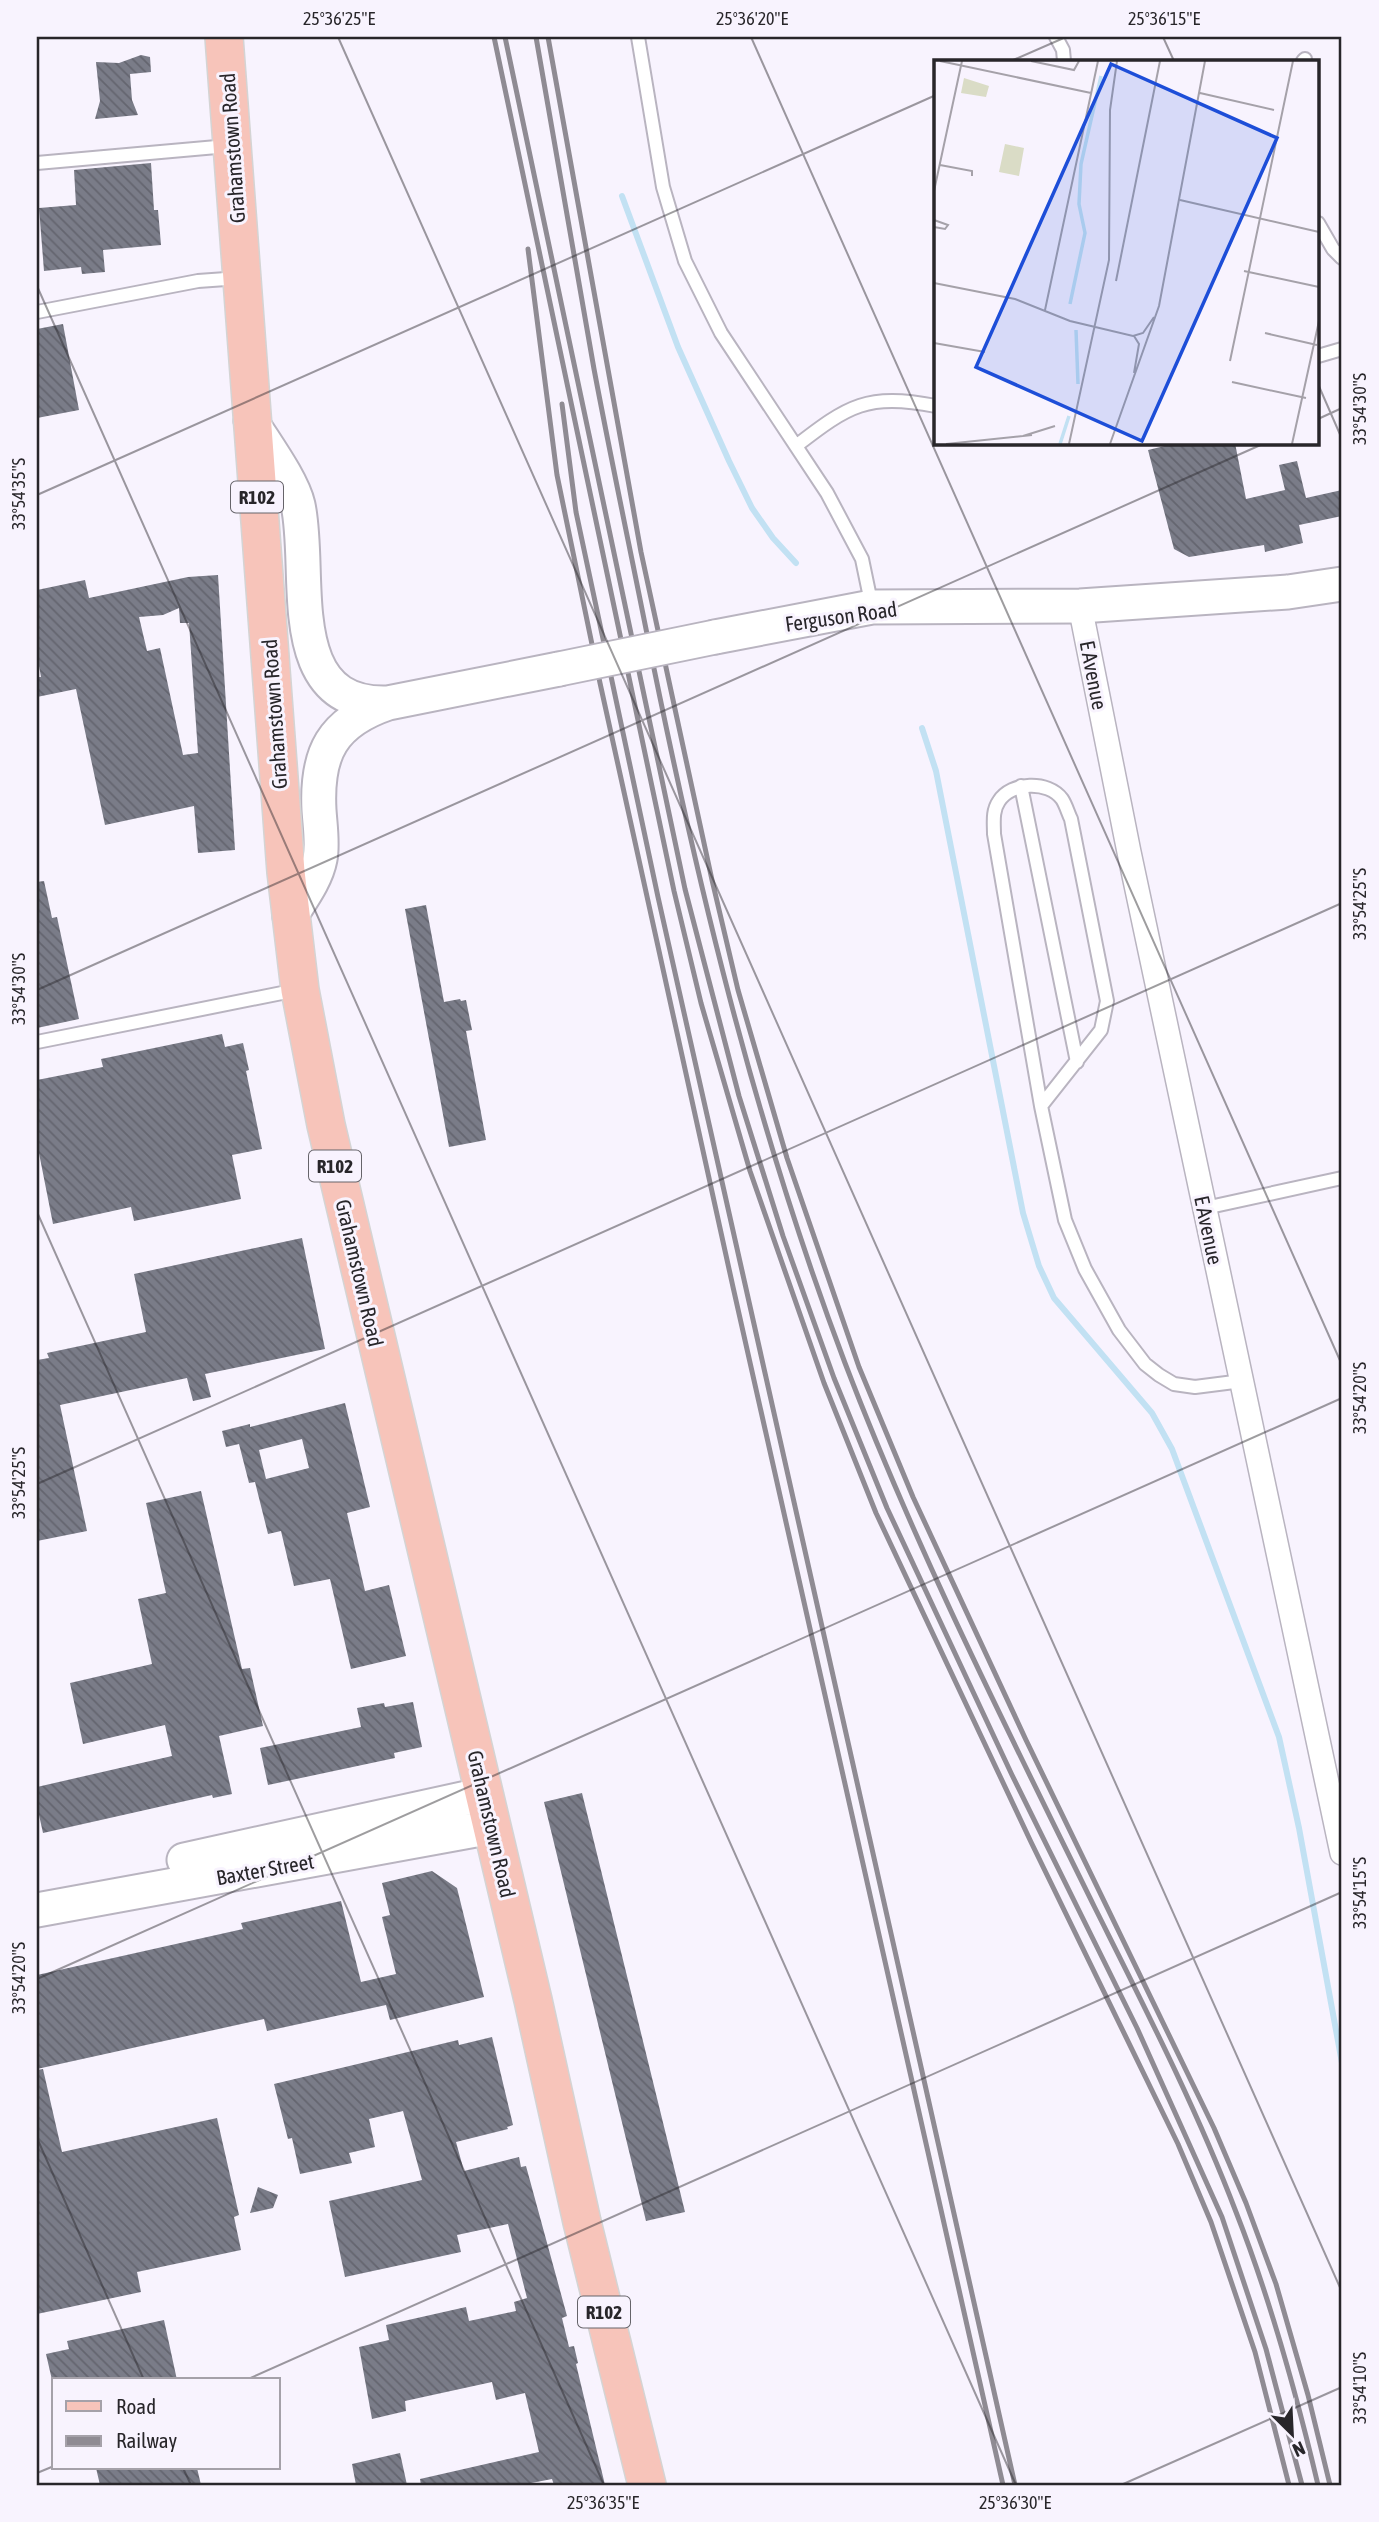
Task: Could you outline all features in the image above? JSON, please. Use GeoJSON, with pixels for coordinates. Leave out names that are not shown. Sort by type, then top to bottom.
{"type":"FeatureCollection","features":[{"type":"Feature","properties":{"kind":"main road","name":"Grahamstown Road"},"geometry":{"type":"LineString","coordinates":[[224,37],[290,918],[300,990],[338,1177],[489,1810],[582,2222],[647,2485]]}},
{"type":"Feature","properties":{"kind":"main road","name":"Ferguson Road"},"geometry":{"type":"LineString","coordinates":[[251,421],[296,499],[306,631],[316,662],[334,685],[355,699],[368,704],[388,703]]}},
{"type":"Feature","properties":{"kind":"main road","name":"Ferguson Road"},"geometry":{"type":"LineString","coordinates":[[290,918],[320,862],[319,776],[325,751],[342,728],[354,718],[388,703],[872,607],[1080,606],[1288,592],[1342,584]]}},
{"type":"Feature","properties":{"kind":"main road","name":"Baxter Street"},"geometry":{"type":"LineString","coordinates":[[37,1887],[489,1810]]}},
{"type":"Feature","properties":{"kind":"main road","name":"Baxter Street"},"geometry":{"type":"LineString","coordinates":[[37,1910],[489,1810]]}},
{"type":"Feature","properties":{"kind":"street","name":"E Avenue"},"geometry":{"type":"LineString","coordinates":[[1080,606],[1241,1381],[1338,1816],[1342,1853]]}},
{"type":"Feature","properties":{"kind":"lane"},"geometry":{"type":"LineString","coordinates":[[638,37],[663,187],[685,261],[721,333],[827,493],[862,559],[872,607]]}},
{"type":"Feature","properties":{"kind":"lane"},"geometry":{"type":"LineString","coordinates":[[1056,37],[1064,60]]}},
{"type":"Feature","properties":{"kind":"lane"},"geometry":{"type":"LineString","coordinates":[[37,163],[232,146]]}},
{"type":"Feature","properties":{"kind":"lane"},"geometry":{"type":"LineString","coordinates":[[1320,226],[1333,249],[1342,258]]}},
{"type":"Feature","properties":{"kind":"lane"},"geometry":{"type":"LineString","coordinates":[[37,312],[198,281],[241,278]]}},
{"type":"Feature","properties":{"kind":"lane"},"geometry":{"type":"LineString","coordinates":[[1320,355],[1342,349]]}},
{"type":"Feature","properties":{"kind":"lane"},"geometry":{"type":"LineString","coordinates":[[796,446],[834,417],[858,404],[883,401],[934,406]]}},
{"type":"Feature","properties":{"kind":"lane"},"geometry":{"type":"LineString","coordinates":[[1021,786],[1077,1062]]}},
{"type":"Feature","properties":{"kind":"lane"},"geometry":{"type":"LineString","coordinates":[[1041,1106],[1101,1030],[1107,1001],[1071,819],[1061,797],[1047,787],[1021,786],[1003,795],[997,804],[994,834],[1041,1106],[1065,1220],[1085,1269],[1119,1330],[1145,1364],[1174,1384],[1195,1387],[1241,1381]]}},
{"type":"Feature","properties":{"kind":"lane"},"geometry":{"type":"LineString","coordinates":[[37,1042],[300,990]]}},
{"type":"Feature","properties":{"kind":"lane"},"geometry":{"type":"LineString","coordinates":[[1205,1208],[1342,1178]]}},
{"type":"Feature","properties":{"kind":"building"},"geometry":{"type":"Polygon","coordinates":[[[141,55],[150,57],[151,72],[130,74],[132,100],[138,115],[95,119],[100,101],[96,62],[119,63],[141,55]]]}},
{"type":"Feature","properties":{"kind":"building"},"geometry":{"type":"Polygon","coordinates":[[[151,163],[154,210],[158,210],[161,245],[103,250],[105,272],[82,274],[81,267],[44,271],[39,208],[76,205],[74,170],[151,163]]]}},
{"type":"Feature","properties":{"kind":"building"},"geometry":{"type":"Polygon","coordinates":[[[63,324],[79,410],[37,418],[37,329],[63,324]]]}},
{"type":"Feature","properties":{"kind":"building"},"geometry":{"type":"Polygon","coordinates":[[[1173,444],[1235,444],[1246,499],[1285,490],[1279,465],[1297,461],[1306,498],[1342,490],[1342,516],[1299,525],[1303,543],[1265,552],[1264,545],[1189,557],[1174,549],[1148,450],[1173,444]]]}},
{"type":"Feature","properties":{"kind":"building"},"geometry":{"type":"Polygon","coordinates":[[[218,575],[235,850],[198,853],[194,806],[105,825],[76,689],[37,697],[37,677],[41,677],[37,655],[37,590],[85,580],[89,598],[188,577],[218,575]],[[179,608],[163,615],[139,617],[147,651],[160,648],[183,755],[198,753],[189,623],[180,623],[179,608]]]}},
{"type":"Feature","properties":{"kind":"building"},"geometry":{"type":"Polygon","coordinates":[[[44,881],[52,918],[57,917],[79,1019],[37,1028],[37,882],[44,881]]]}},
{"type":"Feature","properties":{"kind":"building"},"geometry":{"type":"Polygon","coordinates":[[[426,905],[444,1002],[466,1000],[472,1030],[466,1031],[486,1140],[449,1147],[405,909],[426,905]]]}},
{"type":"Feature","properties":{"kind":"building"},"geometry":{"type":"Polygon","coordinates":[[[222,1034],[225,1047],[243,1043],[262,1149],[232,1155],[241,1199],[134,1221],[131,1207],[53,1224],[37,1143],[37,1080],[103,1067],[101,1059],[222,1034]]]}},
{"type":"Feature","properties":{"kind":"building"},"geometry":{"type":"Polygon","coordinates":[[[302,1238],[325,1349],[205,1374],[211,1397],[193,1401],[187,1378],[60,1405],[87,1531],[37,1541],[37,1360],[49,1358],[47,1353],[146,1332],[134,1274],[302,1238]]]}},
{"type":"Feature","properties":{"kind":"building"},"geometry":{"type":"Polygon","coordinates":[[[345,1403],[370,1507],[347,1513],[365,1591],[389,1585],[406,1656],[351,1669],[330,1579],[294,1586],[281,1531],[268,1534],[255,1482],[249,1483],[239,1444],[226,1447],[222,1431],[250,1424],[250,1427],[345,1403]],[[302,1439],[259,1450],[266,1479],[309,1468],[302,1439]]]}},
{"type":"Feature","properties":{"kind":"building"},"geometry":{"type":"Polygon","coordinates":[[[201,1491],[242,1669],[250,1668],[263,1726],[219,1736],[232,1794],[213,1798],[212,1795],[43,1833],[37,1806],[37,1787],[172,1756],[165,1725],[83,1744],[70,1683],[152,1664],[138,1599],[166,1593],[146,1503],[201,1491]]]}},
{"type":"Feature","properties":{"kind":"building"},"geometry":{"type":"Polygon","coordinates":[[[413,1702],[422,1747],[394,1753],[395,1758],[268,1785],[260,1748],[361,1727],[357,1708],[413,1702]]]}},
{"type":"Feature","properties":{"kind":"building"},"geometry":{"type":"Polygon","coordinates":[[[582,1793],[685,2212],[646,2221],[544,1802],[582,1793]]]}},
{"type":"Feature","properties":{"kind":"building"},"geometry":{"type":"Polygon","coordinates":[[[432,1871],[457,1888],[484,1997],[390,2020],[386,2005],[267,2031],[264,2019],[37,2069],[37,1975],[243,1929],[241,1923],[341,1901],[361,1982],[396,1974],[382,1917],[390,1915],[382,1883],[432,1871]]]}},
{"type":"Feature","properties":{"kind":"building"},"geometry":{"type":"Polygon","coordinates":[[[492,2037],[513,2125],[507,2127],[508,2129],[456,2142],[464,2171],[519,2157],[521,2167],[526,2166],[567,2316],[562,2318],[569,2347],[574,2346],[605,2485],[554,2485],[552,2479],[521,2485],[421,2485],[420,2479],[539,2452],[525,2393],[496,2400],[492,2382],[405,2401],[406,2411],[372,2419],[359,2347],[389,2340],[386,2325],[466,2307],[469,2321],[516,2311],[514,2302],[527,2298],[508,2224],[457,2235],[461,2252],[345,2277],[329,2201],[422,2180],[403,2111],[369,2119],[375,2147],[349,2153],[352,2163],[300,2174],[292,2138],[288,2139],[274,2084],[458,2040],[459,2045],[492,2037]]]}},
{"type":"Feature","properties":{"kind":"building"},"geometry":{"type":"Polygon","coordinates":[[[43,2069],[62,2152],[217,2118],[239,2215],[234,2217],[241,2250],[137,2272],[141,2292],[37,2314],[37,2070],[43,2069]]]}},
{"type":"Feature","properties":{"kind":"building"},"geometry":{"type":"Polygon","coordinates":[[[258,2187],[278,2195],[273,2208],[250,2213],[258,2187]]]}},
{"type":"Feature","properties":{"kind":"building"},"geometry":{"type":"Polygon","coordinates":[[[164,2320],[177,2378],[52,2380],[46,2354],[69,2349],[67,2341],[164,2320]]]}},
{"type":"Feature","properties":{"kind":"building"},"geometry":{"type":"Polygon","coordinates":[[[400,2453],[407,2485],[356,2485],[352,2464],[400,2453]]]}},
{"type":"Feature","properties":{"kind":"building"},"geometry":{"type":"Polygon","coordinates":[[[96,2470],[197,2470],[201,2485],[100,2485],[96,2470]]]}},
{"type":"Feature","properties":{"kind":"waterway"},"geometry":{"type":"LineString","coordinates":[[622,196],[678,347],[729,461],[752,508],[773,538],[796,563]]}},
{"type":"Feature","properties":{"kind":"waterway"},"geometry":{"type":"LineString","coordinates":[[922,728],[936,771],[1023,1213],[1039,1266],[1054,1298],[1152,1413],[1172,1449],[1279,1737],[1299,1828],[1342,2063]]}},
{"type":"Feature","properties":{"kind":"railway"},"geometry":{"type":"LineString","coordinates":[[494,37],[674,891],[701,1003],[750,1171],[824,1383],[876,1513],[1031,1842],[1178,2144],[1211,2222],[1255,2352],[1289,2485]]}},
{"type":"Feature","properties":{"kind":"railway"},"geometry":{"type":"LineString","coordinates":[[505,37],[685,889],[739,1096],[783,1236],[834,1378],[887,1508],[1012,1775],[1137,2028],[1222,2217],[1266,2349],[1302,2485]]}},
{"type":"Feature","properties":{"kind":"railway"},"geometry":{"type":"LineString","coordinates":[[536,37],[594,369],[664,718],[706,905],[782,1182],[845,1363],[901,1501],[995,1705],[1169,2057],[1204,2134],[1249,2245],[1272,2313],[1318,2485]]}},
{"type":"Feature","properties":{"kind":"railway"},"geometry":{"type":"LineString","coordinates":[[548,37],[641,552],[738,990],[787,1158],[859,1367],[913,1497],[1026,1740],[1214,2128],[1246,2203],[1276,2284],[1308,2395],[1330,2485]]}},
{"type":"Feature","properties":{"kind":"railway"},"geometry":{"type":"LineString","coordinates":[[528,249],[557,475],[600,683],[1003,2485]]}},
{"type":"Feature","properties":{"kind":"railway"},"geometry":{"type":"LineString","coordinates":[[562,404],[576,512],[658,897],[1015,2485]]}}]}
